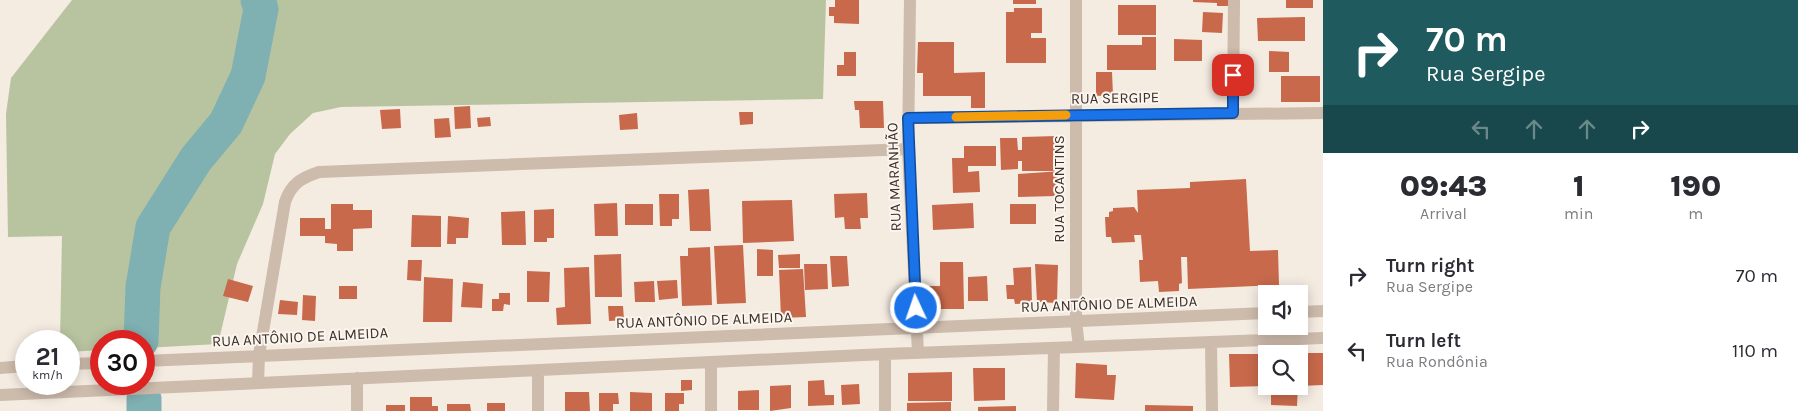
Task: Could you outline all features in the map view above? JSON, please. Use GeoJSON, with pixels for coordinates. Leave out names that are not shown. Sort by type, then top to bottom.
{"type":"FeatureCollection","features":[{"type":"Feature","properties":{"kind":"street","name":"RUA MARANHÃO"},"geometry":{"type":"LineString","coordinates":[[910,0],[908,149],[918,353]]}},
{"type":"Feature","properties":{"kind":"street","name":"RUA TOCANTINS"},"geometry":{"type":"LineString","coordinates":[[1076,0],[1076,322],[1078,347]]}},
{"type":"Feature","properties":{"kind":"street"},"geometry":{"type":"LineString","coordinates":[[1233,113],[1234,0]]}},
{"type":"Feature","properties":{"kind":"street","name":"RUA SERGIPE"},"geometry":{"type":"LineString","coordinates":[[908,118],[1323,113]]}},
{"type":"Feature","properties":{"kind":"street"},"geometry":{"type":"LineString","coordinates":[[258,382],[259,355],[285,202],[290,188],[303,178],[319,172],[908,149]]}},
{"type":"Feature","properties":{"kind":"street"},"geometry":{"type":"LineString","coordinates":[[1308,311],[1323,310]]}},
{"type":"Feature","properties":{"kind":"street","name":"RUA ANTÔNIO DE ALMEIDA"},"geometry":{"type":"LineString","coordinates":[[155,360],[1258,313]]}},
{"type":"Feature","properties":{"kind":"street"},"geometry":{"type":"LineString","coordinates":[[0,395],[885,354],[1323,338]]}},
{"type":"Feature","properties":{"kind":"street"},"geometry":{"type":"LineString","coordinates":[[1211,342],[1212,411]]}},
{"type":"Feature","properties":{"kind":"street"},"geometry":{"type":"LineString","coordinates":[[1053,411],[1054,348]]}},
{"type":"Feature","properties":{"kind":"street"},"geometry":{"type":"LineString","coordinates":[[885,354],[885,411]]}},
{"type":"Feature","properties":{"kind":"street"},"geometry":{"type":"LineString","coordinates":[[711,411],[712,362]]}},
{"type":"Feature","properties":{"kind":"street"},"geometry":{"type":"LineString","coordinates":[[0,368],[15,367]]}},
{"type":"Feature","properties":{"kind":"street"},"geometry":{"type":"LineString","coordinates":[[538,370],[538,411]]}},
{"type":"Feature","properties":{"kind":"street"},"geometry":{"type":"LineString","coordinates":[[357,378],[357,411]]}},
{"type":"Feature","properties":{"kind":"green space"},"geometry":{"type":"Polygon","coordinates":[[[72,0],[826,0],[823,99],[341,107],[313,113],[290,134],[275,154],[263,204],[237,264],[218,344],[155,347],[155,330],[90,330],[90,351],[80,351],[80,330],[60,330],[62,236],[8,237],[6,114],[11,78],[72,0]]]}},
{"type":"Feature","properties":{"kind":"building"},"geometry":{"type":"Polygon","coordinates":[[[835,0],[859,0],[859,24],[834,23],[834,16],[829,16],[829,7],[835,7],[835,0]]]}},
{"type":"Feature","properties":{"kind":"building"},"geometry":{"type":"Polygon","coordinates":[[[1013,0],[1036,0],[1036,4],[1013,4],[1013,0]]]}},
{"type":"Feature","properties":{"kind":"building"},"geometry":{"type":"Polygon","coordinates":[[[1193,0],[1228,0],[1228,6],[1217,6],[1217,3],[1193,2],[1193,0]]]}},
{"type":"Feature","properties":{"kind":"building"},"geometry":{"type":"Polygon","coordinates":[[[1286,0],[1313,0],[1313,8],[1286,8],[1286,0]]]}},
{"type":"Feature","properties":{"kind":"building"},"geometry":{"type":"Polygon","coordinates":[[[1118,5],[1156,5],[1156,35],[1118,35],[1118,5]]]}},
{"type":"Feature","properties":{"kind":"building"},"geometry":{"type":"Polygon","coordinates":[[[1014,8],[1042,8],[1042,33],[1031,33],[1031,38],[1046,38],[1046,63],[1006,63],[1006,12],[1014,12],[1014,8]]]}},
{"type":"Feature","properties":{"kind":"building"},"geometry":{"type":"Polygon","coordinates":[[[1203,12],[1223,13],[1222,33],[1202,32],[1203,12]]]}},
{"type":"Feature","properties":{"kind":"building"},"geometry":{"type":"Polygon","coordinates":[[[1305,17],[1305,41],[1258,41],[1257,18],[1305,17]]]}},
{"type":"Feature","properties":{"kind":"building"},"geometry":{"type":"Polygon","coordinates":[[[1142,37],[1156,37],[1156,70],[1107,70],[1107,45],[1142,45],[1142,37]]]}},
{"type":"Feature","properties":{"kind":"building"},"geometry":{"type":"Polygon","coordinates":[[[1174,39],[1202,40],[1202,61],[1174,61],[1174,39]]]}},
{"type":"Feature","properties":{"kind":"building"},"geometry":{"type":"Polygon","coordinates":[[[918,42],[954,42],[954,73],[985,72],[985,108],[971,108],[971,96],[923,96],[923,73],[917,73],[918,42]]]}},
{"type":"Feature","properties":{"kind":"building"},"geometry":{"type":"Polygon","coordinates":[[[1269,51],[1289,52],[1289,72],[1269,72],[1269,51]]]}},
{"type":"Feature","properties":{"kind":"building"},"geometry":{"type":"Polygon","coordinates":[[[844,52],[856,52],[856,76],[837,76],[837,65],[844,65],[844,52]]]}},
{"type":"Feature","properties":{"kind":"building"},"geometry":{"type":"Polygon","coordinates":[[[1096,72],[1112,72],[1113,95],[1096,96],[1096,72]]]}},
{"type":"Feature","properties":{"kind":"building"},"geometry":{"type":"Polygon","coordinates":[[[1281,76],[1320,76],[1320,102],[1281,102],[1281,76]]]}},
{"type":"Feature","properties":{"kind":"building"},"geometry":{"type":"Polygon","coordinates":[[[854,101],[883,101],[884,128],[860,128],[859,110],[855,110],[854,101]]]}},
{"type":"Feature","properties":{"kind":"building"},"geometry":{"type":"Polygon","coordinates":[[[470,106],[471,128],[455,129],[454,107],[470,106]]]}},
{"type":"Feature","properties":{"kind":"building"},"geometry":{"type":"Polygon","coordinates":[[[400,109],[401,128],[382,129],[380,110],[400,109]]]}},
{"type":"Feature","properties":{"kind":"building"},"geometry":{"type":"Polygon","coordinates":[[[739,112],[753,112],[753,124],[740,125],[739,112]]]}},
{"type":"Feature","properties":{"kind":"building"},"geometry":{"type":"Polygon","coordinates":[[[637,113],[638,129],[620,130],[619,115],[637,113]]]}},
{"type":"Feature","properties":{"kind":"building"},"geometry":{"type":"Polygon","coordinates":[[[490,117],[491,126],[478,127],[477,118],[490,117]]]}},
{"type":"Feature","properties":{"kind":"building"},"geometry":{"type":"Polygon","coordinates":[[[449,118],[451,137],[435,138],[434,119],[449,118]]]}},
{"type":"Feature","properties":{"kind":"building"},"geometry":{"type":"Polygon","coordinates":[[[1057,136],[1058,171],[1022,171],[1022,161],[1018,161],[1018,169],[1001,170],[1000,138],[1017,138],[1018,150],[1022,150],[1022,137],[1057,136]]]}},
{"type":"Feature","properties":{"kind":"building"},"geometry":{"type":"Polygon","coordinates":[[[964,146],[996,146],[996,166],[968,166],[968,172],[979,171],[980,192],[953,193],[952,158],[964,158],[964,146]]]}},
{"type":"Feature","properties":{"kind":"building"},"geometry":{"type":"Polygon","coordinates":[[[1062,171],[1063,181],[1056,181],[1056,196],[1018,197],[1018,174],[1062,171]]]}},
{"type":"Feature","properties":{"kind":"building"},"geometry":{"type":"Polygon","coordinates":[[[1246,179],[1250,251],[1278,250],[1279,285],[1188,289],[1187,257],[1181,257],[1182,283],[1179,284],[1179,291],[1159,292],[1158,281],[1140,282],[1139,260],[1143,260],[1141,235],[1134,235],[1135,242],[1112,243],[1111,237],[1106,237],[1105,217],[1109,217],[1109,212],[1113,211],[1113,208],[1134,207],[1138,213],[1137,190],[1190,188],[1190,182],[1246,179]]]}},
{"type":"Feature","properties":{"kind":"building"},"geometry":{"type":"Polygon","coordinates":[[[709,189],[711,231],[690,231],[688,190],[709,189]]]}},
{"type":"Feature","properties":{"kind":"building"},"geometry":{"type":"Polygon","coordinates":[[[867,193],[868,218],[860,218],[861,229],[845,229],[844,217],[835,218],[834,194],[867,193]]]}},
{"type":"Feature","properties":{"kind":"building"},"geometry":{"type":"Polygon","coordinates":[[[659,194],[679,194],[679,219],[672,219],[672,226],[660,226],[659,194]]]}},
{"type":"Feature","properties":{"kind":"building"},"geometry":{"type":"Polygon","coordinates":[[[792,200],[794,241],[743,243],[742,201],[792,200]]]}},
{"type":"Feature","properties":{"kind":"building"},"geometry":{"type":"Polygon","coordinates":[[[617,203],[618,236],[595,236],[594,204],[617,203]]]}},
{"type":"Feature","properties":{"kind":"building"},"geometry":{"type":"Polygon","coordinates":[[[973,203],[974,228],[933,230],[932,205],[973,203]]]}},
{"type":"Feature","properties":{"kind":"building"},"geometry":{"type":"Polygon","coordinates":[[[331,204],[353,204],[353,210],[372,210],[372,228],[353,229],[353,251],[337,251],[337,244],[325,243],[325,236],[300,236],[300,218],[325,218],[325,229],[331,229],[331,204]]]}},
{"type":"Feature","properties":{"kind":"building"},"geometry":{"type":"Polygon","coordinates":[[[625,204],[653,204],[653,225],[625,225],[625,204]]]}},
{"type":"Feature","properties":{"kind":"building"},"geometry":{"type":"Polygon","coordinates":[[[1010,204],[1036,204],[1036,224],[1010,224],[1010,204]]]}},
{"type":"Feature","properties":{"kind":"building"},"geometry":{"type":"Polygon","coordinates":[[[554,209],[554,238],[547,238],[547,242],[534,242],[534,210],[554,209]]]}},
{"type":"Feature","properties":{"kind":"building"},"geometry":{"type":"Polygon","coordinates":[[[525,211],[526,245],[502,245],[501,212],[525,211]]]}},
{"type":"Feature","properties":{"kind":"building"},"geometry":{"type":"Polygon","coordinates":[[[412,215],[441,216],[441,247],[411,247],[412,215]]]}},
{"type":"Feature","properties":{"kind":"building"},"geometry":{"type":"Polygon","coordinates":[[[448,216],[469,218],[468,238],[456,238],[456,244],[447,244],[448,216]]]}},
{"type":"Feature","properties":{"kind":"building"},"geometry":{"type":"Polygon","coordinates":[[[743,245],[746,303],[717,304],[714,246],[743,245]]]}},
{"type":"Feature","properties":{"kind":"building"},"geometry":{"type":"Polygon","coordinates":[[[710,247],[712,305],[682,306],[680,256],[688,256],[688,248],[710,247]]]}},
{"type":"Feature","properties":{"kind":"building"},"geometry":{"type":"Polygon","coordinates":[[[757,249],[773,250],[773,276],[757,276],[757,249]]]}},
{"type":"Feature","properties":{"kind":"building"},"geometry":{"type":"Polygon","coordinates":[[[621,254],[622,297],[595,297],[594,255],[621,254]]]}},
{"type":"Feature","properties":{"kind":"building"},"geometry":{"type":"Polygon","coordinates":[[[800,254],[800,268],[779,268],[778,255],[800,254]]]}},
{"type":"Feature","properties":{"kind":"building"},"geometry":{"type":"Polygon","coordinates":[[[830,256],[847,256],[849,286],[832,287],[830,256]]]}},
{"type":"Feature","properties":{"kind":"building"},"geometry":{"type":"Polygon","coordinates":[[[408,260],[422,260],[421,281],[407,280],[408,260]]]}},
{"type":"Feature","properties":{"kind":"building"},"geometry":{"type":"Polygon","coordinates":[[[940,262],[963,262],[964,309],[930,309],[929,286],[940,286],[940,262]]]}},
{"type":"Feature","properties":{"kind":"building"},"geometry":{"type":"Polygon","coordinates":[[[804,264],[827,264],[828,289],[805,290],[804,264]]]}},
{"type":"Feature","properties":{"kind":"building"},"geometry":{"type":"Polygon","coordinates":[[[1035,264],[1058,265],[1057,303],[1037,302],[1035,264]]]}},
{"type":"Feature","properties":{"kind":"building"},"geometry":{"type":"Polygon","coordinates":[[[589,267],[591,324],[557,325],[556,308],[565,307],[564,268],[589,267]]]}},
{"type":"Feature","properties":{"kind":"building"},"geometry":{"type":"Polygon","coordinates":[[[1031,267],[1032,303],[1015,304],[1014,299],[1007,299],[1006,285],[1014,285],[1013,268],[1031,267]]]}},
{"type":"Feature","properties":{"kind":"building"},"geometry":{"type":"Polygon","coordinates":[[[803,269],[806,317],[781,318],[779,270],[803,269]]]}},
{"type":"Feature","properties":{"kind":"building"},"geometry":{"type":"Polygon","coordinates":[[[527,271],[550,272],[549,302],[527,302],[527,271]]]}},
{"type":"Feature","properties":{"kind":"building"},"geometry":{"type":"Polygon","coordinates":[[[987,276],[988,301],[968,301],[968,277],[987,276]]]}},
{"type":"Feature","properties":{"kind":"building"},"geometry":{"type":"Polygon","coordinates":[[[424,277],[453,279],[452,322],[423,322],[424,277]]]}},
{"type":"Feature","properties":{"kind":"building"},"geometry":{"type":"Polygon","coordinates":[[[228,279],[253,286],[248,302],[223,296],[228,279]]]}},
{"type":"Feature","properties":{"kind":"building"},"geometry":{"type":"Polygon","coordinates":[[[677,280],[678,298],[659,300],[657,281],[677,280]]]}},
{"type":"Feature","properties":{"kind":"building"},"geometry":{"type":"Polygon","coordinates":[[[654,281],[655,302],[635,302],[634,282],[654,281]]]}},
{"type":"Feature","properties":{"kind":"building"},"geometry":{"type":"Polygon","coordinates":[[[463,282],[483,284],[482,308],[461,307],[463,282]]]}},
{"type":"Feature","properties":{"kind":"building"},"geometry":{"type":"Polygon","coordinates":[[[339,286],[357,286],[357,299],[339,299],[339,286]]]}},
{"type":"Feature","properties":{"kind":"building"},"geometry":{"type":"Polygon","coordinates":[[[499,293],[510,293],[510,305],[504,304],[503,311],[492,311],[492,299],[499,299],[499,293]]]}},
{"type":"Feature","properties":{"kind":"building"},"geometry":{"type":"Polygon","coordinates":[[[303,295],[316,296],[315,321],[302,320],[303,295]]]}},
{"type":"Feature","properties":{"kind":"building"},"geometry":{"type":"Polygon","coordinates":[[[280,300],[298,302],[297,315],[278,314],[280,300]]]}},
{"type":"Feature","properties":{"kind":"building"},"geometry":{"type":"Polygon","coordinates":[[[608,306],[623,306],[624,320],[609,321],[608,306]]]}},
{"type":"Feature","properties":{"kind":"building"},"geometry":{"type":"Polygon","coordinates":[[[1308,353],[1323,353],[1323,385],[1308,386],[1308,353]]]}},
{"type":"Feature","properties":{"kind":"building"},"geometry":{"type":"Polygon","coordinates":[[[1229,354],[1258,354],[1258,386],[1230,387],[1229,354]]]}},
{"type":"Feature","properties":{"kind":"building"},"geometry":{"type":"Polygon","coordinates":[[[1076,363],[1107,365],[1107,375],[1116,375],[1114,400],[1075,398],[1076,363]]]}},
{"type":"Feature","properties":{"kind":"building"},"geometry":{"type":"Polygon","coordinates":[[[973,368],[1005,368],[1005,400],[974,401],[973,368]]]}},
{"type":"Feature","properties":{"kind":"building"},"geometry":{"type":"Polygon","coordinates":[[[952,372],[952,401],[908,401],[908,373],[952,372]]]}},
{"type":"Feature","properties":{"kind":"building"},"geometry":{"type":"Polygon","coordinates":[[[681,380],[692,380],[692,390],[681,391],[681,380]]]}},
{"type":"Feature","properties":{"kind":"building"},"geometry":{"type":"Polygon","coordinates":[[[824,380],[825,395],[834,395],[834,405],[808,406],[808,381],[824,380]]]}},
{"type":"Feature","properties":{"kind":"building"},"geometry":{"type":"Polygon","coordinates":[[[859,384],[860,404],[842,405],[841,385],[859,384]]]}},
{"type":"Feature","properties":{"kind":"building"},"geometry":{"type":"Polygon","coordinates":[[[791,385],[791,408],[770,411],[770,386],[791,385]]]}},
{"type":"Feature","properties":{"kind":"building"},"geometry":{"type":"Polygon","coordinates":[[[759,390],[759,410],[738,410],[738,391],[759,390]]]}},
{"type":"Feature","properties":{"kind":"building"},"geometry":{"type":"Polygon","coordinates":[[[565,392],[589,392],[590,411],[565,411],[565,392]]]}},
{"type":"Feature","properties":{"kind":"building"},"geometry":{"type":"Polygon","coordinates":[[[630,392],[652,393],[652,411],[630,411],[630,392]]]}},
{"type":"Feature","properties":{"kind":"building"},"geometry":{"type":"Polygon","coordinates":[[[599,393],[618,393],[619,404],[613,404],[613,411],[599,411],[599,393]]]}},
{"type":"Feature","properties":{"kind":"building"},"geometry":{"type":"Polygon","coordinates":[[[665,393],[684,393],[684,404],[679,404],[679,411],[665,411],[665,393]]]}},
{"type":"Feature","properties":{"kind":"building"},"geometry":{"type":"Polygon","coordinates":[[[1271,395],[1298,395],[1297,406],[1271,405],[1271,395]]]}},
{"type":"Feature","properties":{"kind":"building"},"geometry":{"type":"Polygon","coordinates":[[[410,397],[432,397],[432,406],[438,406],[438,411],[410,411],[410,397]]]}},
{"type":"Feature","properties":{"kind":"building"},"geometry":{"type":"Polygon","coordinates":[[[951,402],[951,411],[907,411],[907,403],[951,402]]]}},
{"type":"Feature","properties":{"kind":"building"},"geometry":{"type":"Polygon","coordinates":[[[487,403],[505,403],[505,411],[487,411],[487,403]]]}},
{"type":"Feature","properties":{"kind":"building"},"geometry":{"type":"Polygon","coordinates":[[[447,404],[470,404],[471,411],[447,411],[447,404]]]}},
{"type":"Feature","properties":{"kind":"building"},"geometry":{"type":"Polygon","coordinates":[[[386,405],[405,405],[405,411],[386,411],[386,405]]]}},
{"type":"Feature","properties":{"kind":"building"},"geometry":{"type":"Polygon","coordinates":[[[1145,405],[1193,406],[1193,411],[1145,411],[1145,405]]]}},
{"type":"Feature","properties":{"kind":"building"},"geometry":{"type":"Polygon","coordinates":[[[1016,406],[1016,411],[978,411],[978,407],[1016,406]]]}},
{"type":"Feature","properties":{"kind":"waterway"},"geometry":{"type":"LineString","coordinates":[[141,330],[143,287],[153,227],[196,159],[226,123],[248,76],[261,9],[258,0]]}},
{"type":"Feature","properties":{"kind":"waterway"},"geometry":{"type":"LineString","coordinates":[[144,399],[144,411]]}},
{"type":"Feature","properties":{"kind":"slow traffic"},"geometry":{"type":"LineString","coordinates":[[956,117],[1066,115]]}},
{"type":"Feature","properties":{"kind":"route"},"geometry":{"type":"LineString","coordinates":[[916,308],[908,118],[1233,113],[1233,75]]}}]}
